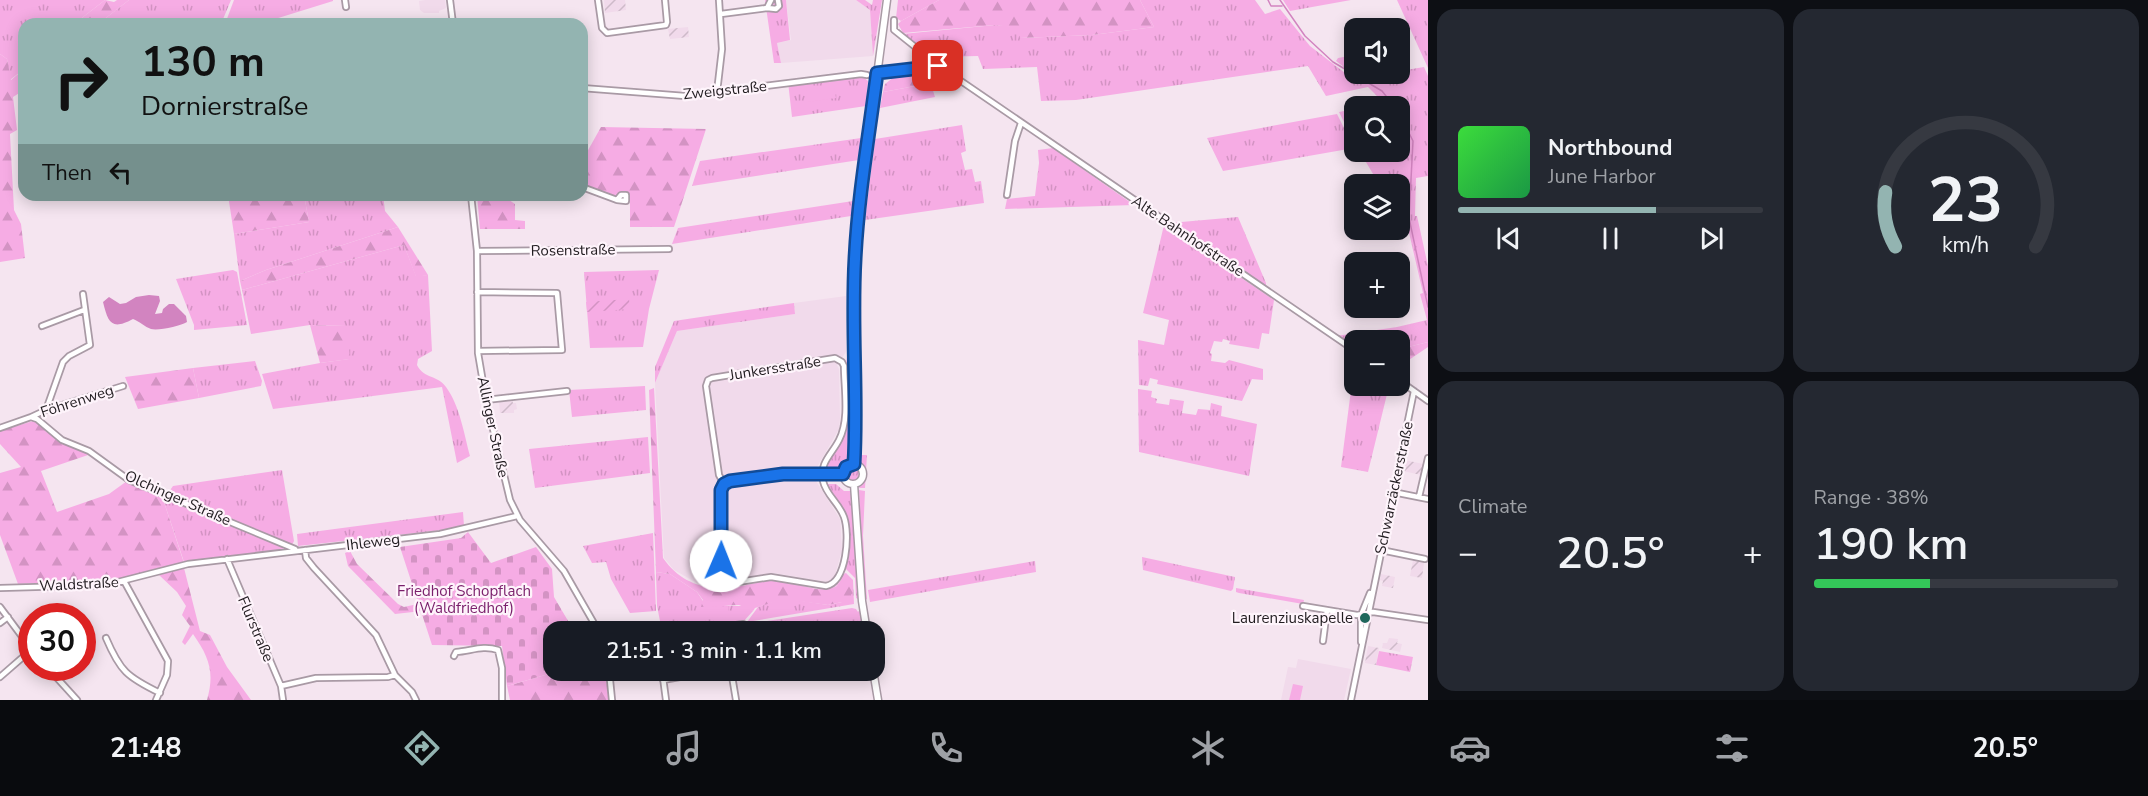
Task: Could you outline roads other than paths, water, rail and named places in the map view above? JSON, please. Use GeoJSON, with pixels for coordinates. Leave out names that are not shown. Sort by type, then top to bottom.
{"type":"FeatureCollection","features":[{"type":"Feature","properties":{"kind":"street"},"geometry":{"type":"LineString","coordinates":[[450,0],[452,18]]}},
{"type":"Feature","properties":{"kind":"street"},"geometry":{"type":"LineString","coordinates":[[598,0],[602,28],[607,33],[664,26],[668,22],[665,0]]}},
{"type":"Feature","properties":{"kind":"street"},"geometry":{"type":"LineString","coordinates":[[717,92],[722,49],[719,0]]}},
{"type":"Feature","properties":{"kind":"street"},"geometry":{"type":"LineString","coordinates":[[767,8],[771,0]]}},
{"type":"Feature","properties":{"kind":"street"},"geometry":{"type":"LineString","coordinates":[[721,14],[777,8],[780,4],[778,0]]}},
{"type":"Feature","properties":{"kind":"street"},"geometry":{"type":"LineString","coordinates":[[854,464],[856,431],[853,315],[855,258],[860,202],[887,0]]}},
{"type":"Feature","properties":{"kind":"street"},"geometry":{"type":"LineString","coordinates":[[877,73],[927,66],[924,54],[894,30],[894,20]]}},
{"type":"Feature","properties":{"kind":"street","name":"Alte Bahnhofstraße"},"geometry":{"type":"LineString","coordinates":[[927,66],[942,68],[1344,343]]}},
{"type":"Feature","properties":{"kind":"street","name":"Zweigstraße"},"geometry":{"type":"LineString","coordinates":[[588,88],[679,96],[867,75]]}},
{"type":"Feature","properties":{"kind":"street"},"geometry":{"type":"LineString","coordinates":[[1007,195],[1015,141],[1021,123]]}},
{"type":"Feature","properties":{"kind":"street"},"geometry":{"type":"LineString","coordinates":[[588,189],[617,200]]}},
{"type":"Feature","properties":{"kind":"street","name":"Allinger Straße"},"geometry":{"type":"LineString","coordinates":[[472,201],[477,251],[478,351],[486,400],[506,487],[517,516],[564,572],[593,621]]}},
{"type":"Feature","properties":{"kind":"street","name":"Rosenstraße"},"geometry":{"type":"LineString","coordinates":[[477,251],[669,249]]}},
{"type":"Feature","properties":{"kind":"street"},"geometry":{"type":"LineString","coordinates":[[477,292],[557,293],[562,350],[478,351]]}},
{"type":"Feature","properties":{"kind":"street"},"geometry":{"type":"LineString","coordinates":[[46,410],[63,362],[69,356],[90,345],[83,294]]}},
{"type":"Feature","properties":{"kind":"street"},"geometry":{"type":"LineString","coordinates":[[42,326],[84,310]]}},
{"type":"Feature","properties":{"kind":"street","name":"Junkersstraße"},"geometry":{"type":"LineString","coordinates":[[724,484],[719,475],[707,382],[712,378],[838,359],[843,363],[842,433],[827,457],[822,475]]}},
{"type":"Feature","properties":{"kind":"street","name":"Föhrenweg"},"geometry":{"type":"LineString","coordinates":[[31,417],[46,410],[123,386]]}},
{"type":"Feature","properties":{"kind":"street"},"geometry":{"type":"LineString","coordinates":[[1410,387],[1428,401]]}},
{"type":"Feature","properties":{"kind":"street","name":"Schwarzäckerstraße"},"geometry":{"type":"LineString","coordinates":[[1363,626],[1369,613],[1414,390]]}},
{"type":"Feature","properties":{"kind":"street"},"geometry":{"type":"LineString","coordinates":[[486,400],[567,391]]}},
{"type":"Feature","properties":{"kind":"street"},"geometry":{"type":"LineString","coordinates":[[0,428],[31,417]]}},
{"type":"Feature","properties":{"kind":"street","name":"Olchinger Straße"},"geometry":{"type":"LineString","coordinates":[[31,417],[45,424],[62,440],[89,451],[129,480],[297,550]]}},
{"type":"Feature","properties":{"kind":"street"},"geometry":{"type":"LineString","coordinates":[[1419,497],[1428,458]]}},
{"type":"Feature","properties":{"kind":"street"},"geometry":{"type":"LineString","coordinates":[[854,464],[860,467],[862,476],[860,481],[854,484],[846,481],[843,474],[846,467],[854,464]]}},
{"type":"Feature","properties":{"kind":"street"},"geometry":{"type":"LineString","coordinates":[[822,475],[825,489],[843,515],[847,536],[846,555],[833,585],[826,586],[771,577],[732,584],[724,581],[721,575],[721,490],[724,484],[730,481],[771,475],[843,474]]}},
{"type":"Feature","properties":{"kind":"street"},"geometry":{"type":"LineString","coordinates":[[854,484],[865,621]]}},
{"type":"Feature","properties":{"kind":"street"},"geometry":{"type":"LineString","coordinates":[[1393,492],[1428,499]]}},
{"type":"Feature","properties":{"kind":"street","name":"Ihleweg"},"geometry":{"type":"LineString","coordinates":[[227,559],[440,534],[517,516]]}},
{"type":"Feature","properties":{"kind":"street"},"geometry":{"type":"LineString","coordinates":[[305,550],[306,558],[314,568],[376,635],[394,675],[412,692],[416,700]]}},
{"type":"Feature","properties":{"kind":"street"},"geometry":{"type":"LineString","coordinates":[[1381,550],[1425,559]]}},
{"type":"Feature","properties":{"kind":"street","name":"Waldstraße"},"geometry":{"type":"LineString","coordinates":[[0,588],[106,585],[188,564],[227,559]]}},
{"type":"Feature","properties":{"kind":"street","name":"Flurstraße"},"geometry":{"type":"LineString","coordinates":[[227,559],[281,686],[283,700]]}},
{"type":"Feature","properties":{"kind":"street"},"geometry":{"type":"LineString","coordinates":[[124,581],[168,661],[167,675],[156,700]]}},
{"type":"Feature","properties":{"kind":"street","name":"Schwarzäckerstraße"},"geometry":{"type":"LineString","coordinates":[[1361,615],[1374,585]]}},
{"type":"Feature","properties":{"kind":"street"},"geometry":{"type":"LineString","coordinates":[[1303,606],[1361,615],[1373,612],[1428,620]]}},
{"type":"Feature","properties":{"kind":"street"},"geometry":{"type":"LineString","coordinates":[[0,607],[18,631]]}},
{"type":"Feature","properties":{"kind":"street"},"geometry":{"type":"LineString","coordinates":[[1323,641],[1327,610]]}},
{"type":"Feature","properties":{"kind":"street"},"geometry":{"type":"LineString","coordinates":[[1351,700],[1362,648],[1361,615]]}},
{"type":"Feature","properties":{"kind":"street"},"geometry":{"type":"LineString","coordinates":[[0,623],[8,617]]}},
{"type":"Feature","properties":{"kind":"street"},"geometry":{"type":"LineString","coordinates":[[106,638],[115,659],[124,671],[132,679],[160,693]]}},
{"type":"Feature","properties":{"kind":"street"},"geometry":{"type":"LineString","coordinates":[[454,656],[456,652],[469,651],[474,648],[498,650],[502,668],[502,700]]}},
{"type":"Feature","properties":{"kind":"street"},"geometry":{"type":"LineString","coordinates":[[0,677],[18,661]]}},
{"type":"Feature","properties":{"kind":"street"},"geometry":{"type":"LineString","coordinates":[[281,686],[316,678],[394,675]]}},
{"type":"Feature","properties":{"kind":"street"},"geometry":{"type":"LineString","coordinates":[[60,681],[77,700]]}},
{"type":"Feature","properties":{"kind":"street"},"geometry":{"type":"LineString","coordinates":[[610,681],[612,700]]}},
{"type":"Feature","properties":{"kind":"street"},"geometry":{"type":"LineString","coordinates":[[663,681],[666,700]]}},
{"type":"Feature","properties":{"kind":"street"},"geometry":{"type":"LineString","coordinates":[[733,681],[736,700]]}},
{"type":"Feature","properties":{"kind":"street"},"geometry":{"type":"LineString","coordinates":[[875,681],[878,700]]}},
{"type":"Feature","properties":{"kind":"waterway"},"geometry":{"type":"LineString","coordinates":[[1268,0],[1271,6],[1282,6]]}},
{"type":"Feature","properties":{"kind":"waterway"},"geometry":{"type":"LineString","coordinates":[[1280,0],[1305,36],[1333,62],[1382,91],[1386,96]]}},
{"type":"Feature","properties":{"kind":"waterway"},"geometry":{"type":"LineString","coordinates":[[1410,135],[1413,141],[1409,218],[1428,307]]}},
{"type":"Feature","properties":{"kind":"place","name":"Laurenziuskapelle"},"geometry":{"type":"Point","coordinates":[1365,618]}},
{"type":"Feature","properties":{"kind":"park label","name":"Friedhof Schopflach (Waldfriedhof)"},"geometry":{"type":"Point","coordinates":[464,600]}}]}
